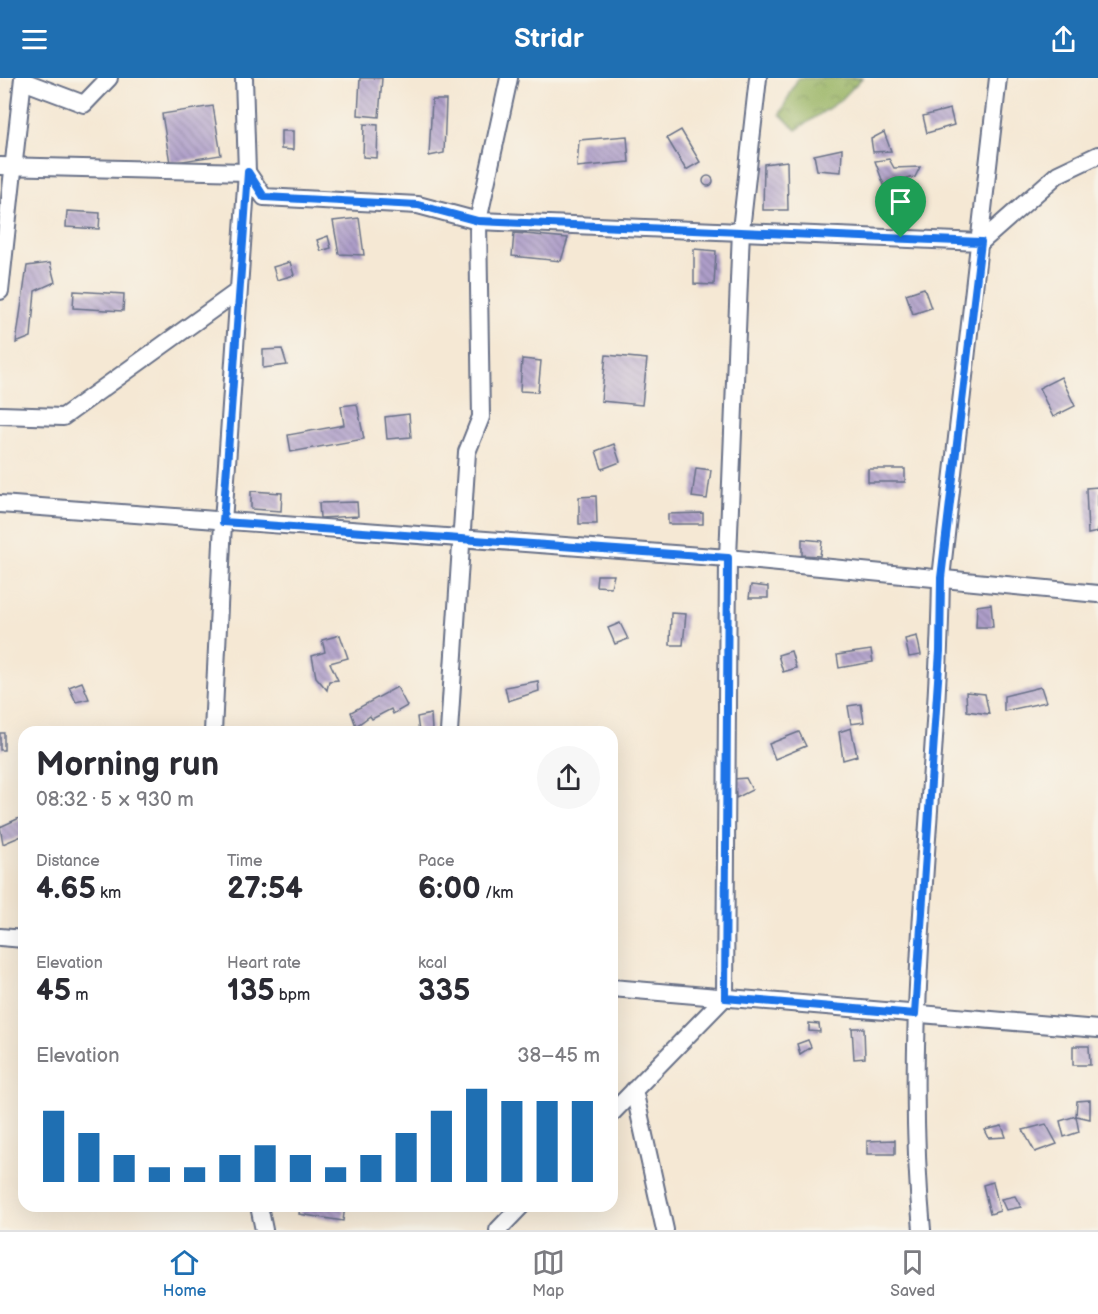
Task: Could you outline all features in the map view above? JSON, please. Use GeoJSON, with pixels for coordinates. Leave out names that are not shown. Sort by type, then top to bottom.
{"type":"FeatureCollection","features":[{"type":"Feature","properties":{"kind":"street"},"geometry":{"type":"LineString","coordinates":[[0,291],[6,166],[23,79],[84,104],[109,78]]}},
{"type":"Feature","properties":{"kind":"street"},"geometry":{"type":"LineString","coordinates":[[213,726],[223,522],[248,172],[244,78]]}},
{"type":"Feature","properties":{"kind":"street"},"geometry":{"type":"LineString","coordinates":[[449,726],[467,452],[481,417],[478,221],[509,78]]}},
{"type":"Feature","properties":{"kind":"street"},"geometry":{"type":"LineString","coordinates":[[618,1107],[725,998],[728,558],[741,230],[758,78]]}},
{"type":"Feature","properties":{"kind":"street"},"geometry":{"type":"LineString","coordinates":[[922,1230],[918,1188],[915,1014],[940,651],[941,578],[998,78]]}},
{"type":"Feature","properties":{"kind":"street"},"geometry":{"type":"LineString","coordinates":[[248,172],[264,197],[418,205],[478,221],[741,230],[981,242],[1058,174],[1098,156]]}},
{"type":"Feature","properties":{"kind":"street"},"geometry":{"type":"LineString","coordinates":[[6,166],[248,172]]}},
{"type":"Feature","properties":{"kind":"street"},"geometry":{"type":"LineString","coordinates":[[0,415],[63,417],[238,291]]}},
{"type":"Feature","properties":{"kind":"street"},"geometry":{"type":"LineString","coordinates":[[0,504],[460,540],[728,558],[1098,594]]}},
{"type":"Feature","properties":{"kind":"street"},"geometry":{"type":"LineString","coordinates":[[0,937],[18,938]]}},
{"type":"Feature","properties":{"kind":"street"},"geometry":{"type":"LineString","coordinates":[[618,989],[1098,1029]]}},
{"type":"Feature","properties":{"kind":"street"},"geometry":{"type":"LineString","coordinates":[[634,1090],[665,1230]]}},
{"type":"Feature","properties":{"kind":"street"},"geometry":{"type":"LineString","coordinates":[[260,1212],[264,1230]]}},
{"type":"Feature","properties":{"kind":"street"},"geometry":{"type":"LineString","coordinates":[[498,1230],[515,1212]]}},
{"type":"Feature","properties":{"kind":"green space"},"geometry":{"type":"Polygon","coordinates":[[[798,78],[862,78],[841,100],[796,130],[780,114],[798,78]]]}},
{"type":"Feature","properties":{"kind":"building"},"geometry":{"type":"Polygon","coordinates":[[[360,78],[382,78],[379,117],[358,115],[360,78]]]}},
{"type":"Feature","properties":{"kind":"building"},"geometry":{"type":"Polygon","coordinates":[[[432,100],[446,100],[444,153],[429,156],[432,100]]]}},
{"type":"Feature","properties":{"kind":"building"},"geometry":{"type":"Polygon","coordinates":[[[213,106],[221,155],[170,163],[162,114],[213,106]]]}},
{"type":"Feature","properties":{"kind":"building"},"geometry":{"type":"Polygon","coordinates":[[[950,109],[954,125],[927,133],[923,116],[950,109]]]}},
{"type":"Feature","properties":{"kind":"building"},"geometry":{"type":"Polygon","coordinates":[[[364,124],[378,125],[377,158],[363,157],[364,124]]]}},
{"type":"Feature","properties":{"kind":"building"},"geometry":{"type":"Polygon","coordinates":[[[681,130],[700,162],[686,170],[667,138],[681,130]]]}},
{"type":"Feature","properties":{"kind":"building"},"geometry":{"type":"Polygon","coordinates":[[[281,131],[293,131],[293,150],[281,149],[281,131]]]}},
{"type":"Feature","properties":{"kind":"building"},"geometry":{"type":"Polygon","coordinates":[[[884,132],[891,151],[873,152],[871,139],[884,132]]]}},
{"type":"Feature","properties":{"kind":"building"},"geometry":{"type":"Polygon","coordinates":[[[627,136],[629,162],[577,167],[579,140],[627,136]]]}},
{"type":"Feature","properties":{"kind":"building"},"geometry":{"type":"Polygon","coordinates":[[[842,149],[841,172],[817,170],[814,155],[842,149]]]}},
{"type":"Feature","properties":{"kind":"building"},"geometry":{"type":"Polygon","coordinates":[[[889,159],[894,168],[920,167],[915,177],[899,180],[900,188],[887,193],[875,161],[889,159]]]}},
{"type":"Feature","properties":{"kind":"building"},"geometry":{"type":"Polygon","coordinates":[[[787,161],[788,210],[763,210],[764,164],[787,161]]]}},
{"type":"Feature","properties":{"kind":"building"},"geometry":{"type":"Polygon","coordinates":[[[708,176],[712,177],[712,185],[708,186],[704,185],[703,181],[704,177],[708,176]]]}},
{"type":"Feature","properties":{"kind":"building"},"geometry":{"type":"Polygon","coordinates":[[[67,211],[100,213],[99,229],[66,227],[67,211]]]}},
{"type":"Feature","properties":{"kind":"building"},"geometry":{"type":"Polygon","coordinates":[[[359,218],[364,255],[339,254],[333,221],[359,218]]]}},
{"type":"Feature","properties":{"kind":"building"},"geometry":{"type":"Polygon","coordinates":[[[514,233],[568,238],[561,261],[512,256],[514,233]]]}},
{"type":"Feature","properties":{"kind":"building"},"geometry":{"type":"Polygon","coordinates":[[[328,236],[331,248],[321,251],[317,240],[328,236]]]}},
{"type":"Feature","properties":{"kind":"building"},"geometry":{"type":"Polygon","coordinates":[[[694,249],[716,251],[714,285],[694,284],[694,249]]]}},
{"type":"Feature","properties":{"kind":"building"},"geometry":{"type":"Polygon","coordinates":[[[290,262],[294,275],[277,280],[273,267],[290,262]]]}},
{"type":"Feature","properties":{"kind":"building"},"geometry":{"type":"Polygon","coordinates":[[[50,263],[55,282],[35,291],[31,337],[16,343],[27,266],[50,263]]]}},
{"type":"Feature","properties":{"kind":"building"},"geometry":{"type":"Polygon","coordinates":[[[924,288],[931,308],[913,314],[906,294],[924,288]]]}},
{"type":"Feature","properties":{"kind":"building"},"geometry":{"type":"Polygon","coordinates":[[[74,291],[124,294],[123,311],[73,308],[74,291]]]}},
{"type":"Feature","properties":{"kind":"building"},"geometry":{"type":"Polygon","coordinates":[[[282,349],[287,365],[263,368],[263,350],[282,349]]]}},
{"type":"Feature","properties":{"kind":"building"},"geometry":{"type":"Polygon","coordinates":[[[606,355],[647,359],[642,405],[601,401],[606,355]]]}},
{"type":"Feature","properties":{"kind":"building"},"geometry":{"type":"Polygon","coordinates":[[[522,359],[541,361],[538,392],[520,391],[522,359]]]}},
{"type":"Feature","properties":{"kind":"building"},"geometry":{"type":"Polygon","coordinates":[[[1061,377],[1075,406],[1053,417],[1039,388],[1061,377]]]}},
{"type":"Feature","properties":{"kind":"building"},"geometry":{"type":"Polygon","coordinates":[[[357,404],[364,439],[291,452],[288,435],[344,425],[341,406],[357,404]]]}},
{"type":"Feature","properties":{"kind":"building"},"geometry":{"type":"Polygon","coordinates":[[[409,414],[411,437],[387,439],[385,417],[409,414]]]}},
{"type":"Feature","properties":{"kind":"building"},"geometry":{"type":"Polygon","coordinates":[[[614,444],[620,462],[602,469],[596,451],[614,444]]]}},
{"type":"Feature","properties":{"kind":"building"},"geometry":{"type":"Polygon","coordinates":[[[696,468],[711,470],[707,499],[692,497],[696,468]]]}},
{"type":"Feature","properties":{"kind":"building"},"geometry":{"type":"Polygon","coordinates":[[[868,469],[905,469],[905,482],[868,482],[868,469]]]}},
{"type":"Feature","properties":{"kind":"building"},"geometry":{"type":"Polygon","coordinates":[[[1098,487],[1098,532],[1088,534],[1086,488],[1098,487]]]}},
{"type":"Feature","properties":{"kind":"building"},"geometry":{"type":"Polygon","coordinates":[[[251,491],[282,493],[281,511],[251,509],[251,491]]]}},
{"type":"Feature","properties":{"kind":"building"},"geometry":{"type":"Polygon","coordinates":[[[596,496],[597,524],[579,524],[579,497],[596,496]]]}},
{"type":"Feature","properties":{"kind":"building"},"geometry":{"type":"Polygon","coordinates":[[[357,502],[358,516],[320,518],[319,503],[357,502]]]}},
{"type":"Feature","properties":{"kind":"building"},"geometry":{"type":"Polygon","coordinates":[[[703,513],[703,524],[668,524],[668,514],[703,513]]]}},
{"type":"Feature","properties":{"kind":"building"},"geometry":{"type":"Polygon","coordinates":[[[802,539],[822,541],[820,556],[802,555],[802,539]]]}},
{"type":"Feature","properties":{"kind":"building"},"geometry":{"type":"Polygon","coordinates":[[[597,575],[614,575],[611,587],[596,586],[597,575]]]}},
{"type":"Feature","properties":{"kind":"building"},"geometry":{"type":"Polygon","coordinates":[[[751,585],[768,587],[768,598],[749,598],[751,585]]]}},
{"type":"Feature","properties":{"kind":"building"},"geometry":{"type":"Polygon","coordinates":[[[991,604],[993,627],[976,627],[977,606],[991,604]]]}},
{"type":"Feature","properties":{"kind":"building"},"geometry":{"type":"Polygon","coordinates":[[[671,613],[686,614],[683,645],[670,645],[671,613]]]}},
{"type":"Feature","properties":{"kind":"building"},"geometry":{"type":"Polygon","coordinates":[[[620,623],[628,639],[615,644],[608,628],[620,623]]]}},
{"type":"Feature","properties":{"kind":"building"},"geometry":{"type":"Polygon","coordinates":[[[340,635],[348,658],[330,663],[338,680],[329,681],[327,690],[316,677],[312,656],[325,652],[322,640],[340,635]]]}},
{"type":"Feature","properties":{"kind":"building"},"geometry":{"type":"Polygon","coordinates":[[[917,636],[921,655],[909,657],[905,639],[917,636]]]}},
{"type":"Feature","properties":{"kind":"building"},"geometry":{"type":"Polygon","coordinates":[[[871,650],[873,662],[839,668],[837,655],[871,650]]]}},
{"type":"Feature","properties":{"kind":"building"},"geometry":{"type":"Polygon","coordinates":[[[791,651],[796,668],[783,672],[778,655],[791,651]]]}},
{"type":"Feature","properties":{"kind":"building"},"geometry":{"type":"Polygon","coordinates":[[[538,681],[539,691],[508,701],[505,687],[538,681]]]}},
{"type":"Feature","properties":{"kind":"building"},"geometry":{"type":"Polygon","coordinates":[[[82,682],[89,699],[76,702],[69,687],[82,682]]]}},
{"type":"Feature","properties":{"kind":"building"},"geometry":{"type":"Polygon","coordinates":[[[397,687],[407,706],[393,714],[391,709],[372,719],[370,716],[356,726],[351,712],[397,687]]]}},
{"type":"Feature","properties":{"kind":"building"},"geometry":{"type":"Polygon","coordinates":[[[1041,687],[1046,702],[1004,711],[1004,696],[1041,687]]]}},
{"type":"Feature","properties":{"kind":"building"},"geometry":{"type":"Polygon","coordinates":[[[966,692],[985,694],[989,714],[967,711],[966,692]]]}},
{"type":"Feature","properties":{"kind":"building"},"geometry":{"type":"Polygon","coordinates":[[[861,704],[864,722],[851,724],[848,706],[861,704]]]}},
{"type":"Feature","properties":{"kind":"building"},"geometry":{"type":"Polygon","coordinates":[[[431,714],[432,726],[418,726],[417,717],[431,714]]]}},
{"type":"Feature","properties":{"kind":"building"},"geometry":{"type":"Polygon","coordinates":[[[851,728],[857,756],[843,760],[839,732],[851,728]]]}},
{"type":"Feature","properties":{"kind":"building"},"geometry":{"type":"Polygon","coordinates":[[[799,732],[806,746],[775,759],[769,744],[799,732]]]}},
{"type":"Feature","properties":{"kind":"building"},"geometry":{"type":"Polygon","coordinates":[[[0,733],[4,733],[4,750],[0,750],[0,733]]]}},
{"type":"Feature","properties":{"kind":"building"},"geometry":{"type":"Polygon","coordinates":[[[746,778],[752,790],[736,798],[734,779],[746,778]]]}},
{"type":"Feature","properties":{"kind":"building"},"geometry":{"type":"Polygon","coordinates":[[[18,819],[18,838],[3,844],[0,827],[18,819]]]}},
{"type":"Feature","properties":{"kind":"building"},"geometry":{"type":"Polygon","coordinates":[[[809,1023],[819,1024],[820,1032],[809,1031],[809,1023]]]}},
{"type":"Feature","properties":{"kind":"building"},"geometry":{"type":"Polygon","coordinates":[[[852,1028],[864,1028],[865,1058],[854,1059],[852,1028]]]}},
{"type":"Feature","properties":{"kind":"building"},"geometry":{"type":"Polygon","coordinates":[[[808,1040],[811,1047],[800,1054],[797,1044],[808,1040]]]}},
{"type":"Feature","properties":{"kind":"building"},"geometry":{"type":"Polygon","coordinates":[[[1073,1046],[1089,1046],[1090,1065],[1073,1065],[1073,1046]]]}},
{"type":"Feature","properties":{"kind":"building"},"geometry":{"type":"Polygon","coordinates":[[[1090,1100],[1090,1119],[1076,1116],[1077,1101],[1090,1100]]]}},
{"type":"Feature","properties":{"kind":"building"},"geometry":{"type":"Polygon","coordinates":[[[1076,1116],[1079,1132],[1064,1137],[1060,1121],[1076,1116]]]}},
{"type":"Feature","properties":{"kind":"building"},"geometry":{"type":"Polygon","coordinates":[[[1046,1124],[1057,1144],[1035,1152],[1023,1130],[1046,1124]]]}},
{"type":"Feature","properties":{"kind":"building"},"geometry":{"type":"Polygon","coordinates":[[[1002,1126],[1006,1137],[989,1138],[985,1130],[1002,1126]]]}},
{"type":"Feature","properties":{"kind":"building"},"geometry":{"type":"Polygon","coordinates":[[[895,1140],[895,1154],[867,1154],[867,1141],[895,1140]]]}},
{"type":"Feature","properties":{"kind":"building"},"geometry":{"type":"Polygon","coordinates":[[[993,1182],[1000,1211],[990,1214],[983,1185],[993,1182]]]}},
{"type":"Feature","properties":{"kind":"building"},"geometry":{"type":"Polygon","coordinates":[[[1015,1196],[1021,1207],[1006,1210],[1001,1199],[1015,1196]]]}},
{"type":"Feature","properties":{"kind":"building"},"geometry":{"type":"Polygon","coordinates":[[[299,1212],[344,1212],[343,1221],[299,1214],[299,1212]]]}},
{"type":"Feature","properties":{"kind":"route"},"geometry":{"type":"LineString","coordinates":[[248,172],[264,197],[418,205],[478,221],[901,238],[981,242],[941,578],[940,651],[915,1014],[725,998],[728,558],[223,522],[248,172]]}}]}
